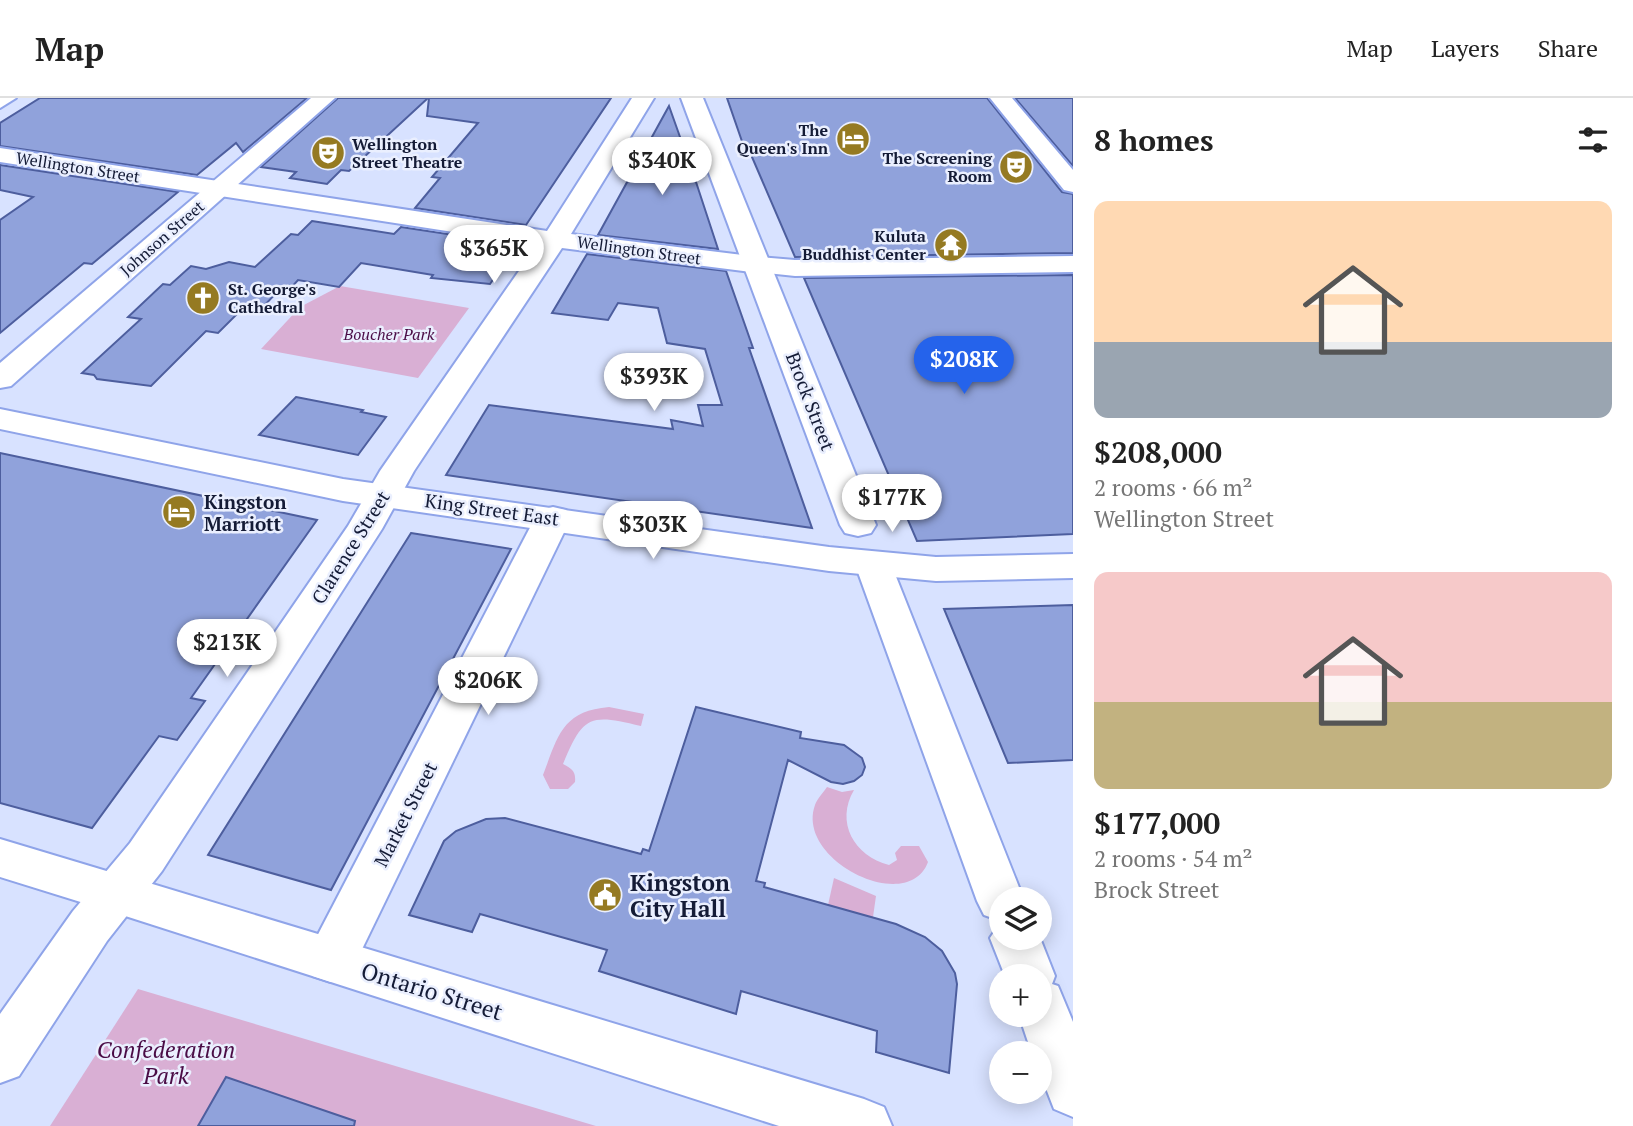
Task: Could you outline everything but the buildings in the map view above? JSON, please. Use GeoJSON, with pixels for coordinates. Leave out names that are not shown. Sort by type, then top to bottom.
{"type":"FeatureCollection","features":[{"type":"Feature","properties":{"kind":"main road"},"geometry":{"type":"LineString","coordinates":[[0,101],[5,98]]}},
{"type":"Feature","properties":{"kind":"main road","name":"Johnson Street"},"geometry":{"type":"LineString","coordinates":[[0,379],[324,98]]}},
{"type":"Feature","properties":{"kind":"main road","name":"Clarence Street"},"geometry":{"type":"LineString","coordinates":[[0,1058],[90,926],[154,846],[554,239],[643,98]]}},
{"type":"Feature","properties":{"kind":"main road","name":"Brock Street"},"geometry":{"type":"LineString","coordinates":[[692,98],[759,265],[996,887]]}},
{"type":"Feature","properties":{"kind":"main road"},"geometry":{"type":"LineString","coordinates":[[1001,98],[1073,185]]}},
{"type":"Feature","properties":{"kind":"main road","name":"Wellington Street"},"geometry":{"type":"LineString","coordinates":[[0,155],[554,239],[759,265],[795,268],[1073,264]]}},
{"type":"Feature","properties":{"kind":"main road","name":"King Street East"},"geometry":{"type":"LineString","coordinates":[[0,419],[343,489],[873,564],[936,569],[1073,566]]}},
{"type":"Feature","properties":{"kind":"main road","name":"Market Street"},"geometry":{"type":"LineString","coordinates":[[331,960],[553,518]]}},
{"type":"Feature","properties":{"kind":"main road","name":"Ontario Street"},"geometry":{"type":"LineString","coordinates":[[0,858],[864,1126]]}},
{"type":"Feature","properties":{"kind":"main road"},"geometry":{"type":"LineString","coordinates":[[1049,1027],[1073,1091]]}},
{"type":"Feature","properties":{"kind":"green space","name":"Boucher Park"},"geometry":{"type":"Polygon","coordinates":[[[340,286],[469,308],[418,378],[261,349],[300,307],[340,286]]]}},
{"type":"Feature","properties":{"kind":"green space"},"geometry":{"type":"Polygon","coordinates":[[[609,707],[644,714],[641,726],[610,720],[590,722],[576,736],[563,764],[573,771],[575,782],[568,789],[550,789],[543,775],[564,728],[581,714],[609,707]]]}},
{"type":"Feature","properties":{"kind":"green space"},"geometry":{"type":"Polygon","coordinates":[[[827,787],[842,792],[854,790],[849,802],[847,825],[851,836],[866,854],[889,865],[897,860],[895,853],[901,846],[919,846],[928,862],[917,877],[899,884],[878,882],[857,874],[837,861],[821,845],[813,825],[815,805],[827,787]]]}},
{"type":"Feature","properties":{"kind":"green space"},"geometry":{"type":"Polygon","coordinates":[[[834,878],[876,896],[873,917],[828,905],[834,878]]]}},
{"type":"Feature","properties":{"kind":"green space","name":"Confederation Park"},"geometry":{"type":"Polygon","coordinates":[[[138,989],[596,1126],[50,1126],[138,989]]]}},
{"type":"Feature","properties":{"kind":"place","name":"The Queen's Inn"},"geometry":{"type":"Point","coordinates":[853,139]}},
{"type":"Feature","properties":{"kind":"place","name":"Wellington Street Theatre"},"geometry":{"type":"Point","coordinates":[328,153]}},
{"type":"Feature","properties":{"kind":"place","name":"The Screening Room"},"geometry":{"type":"Point","coordinates":[1016,167]}},
{"type":"Feature","properties":{"kind":"place","name":"Kuluta Buddhist Center"},"geometry":{"type":"Point","coordinates":[951,245]}},
{"type":"Feature","properties":{"kind":"place","name":"St. George's Cathedral"},"geometry":{"type":"Point","coordinates":[203,298]}},
{"type":"Feature","properties":{"kind":"place","name":"Kingston Marriott"},"geometry":{"type":"Point","coordinates":[179,512]}},
{"type":"Feature","properties":{"kind":"place","name":"Kingston City Hall"},"geometry":{"type":"Point","coordinates":[605,895]}}]}
